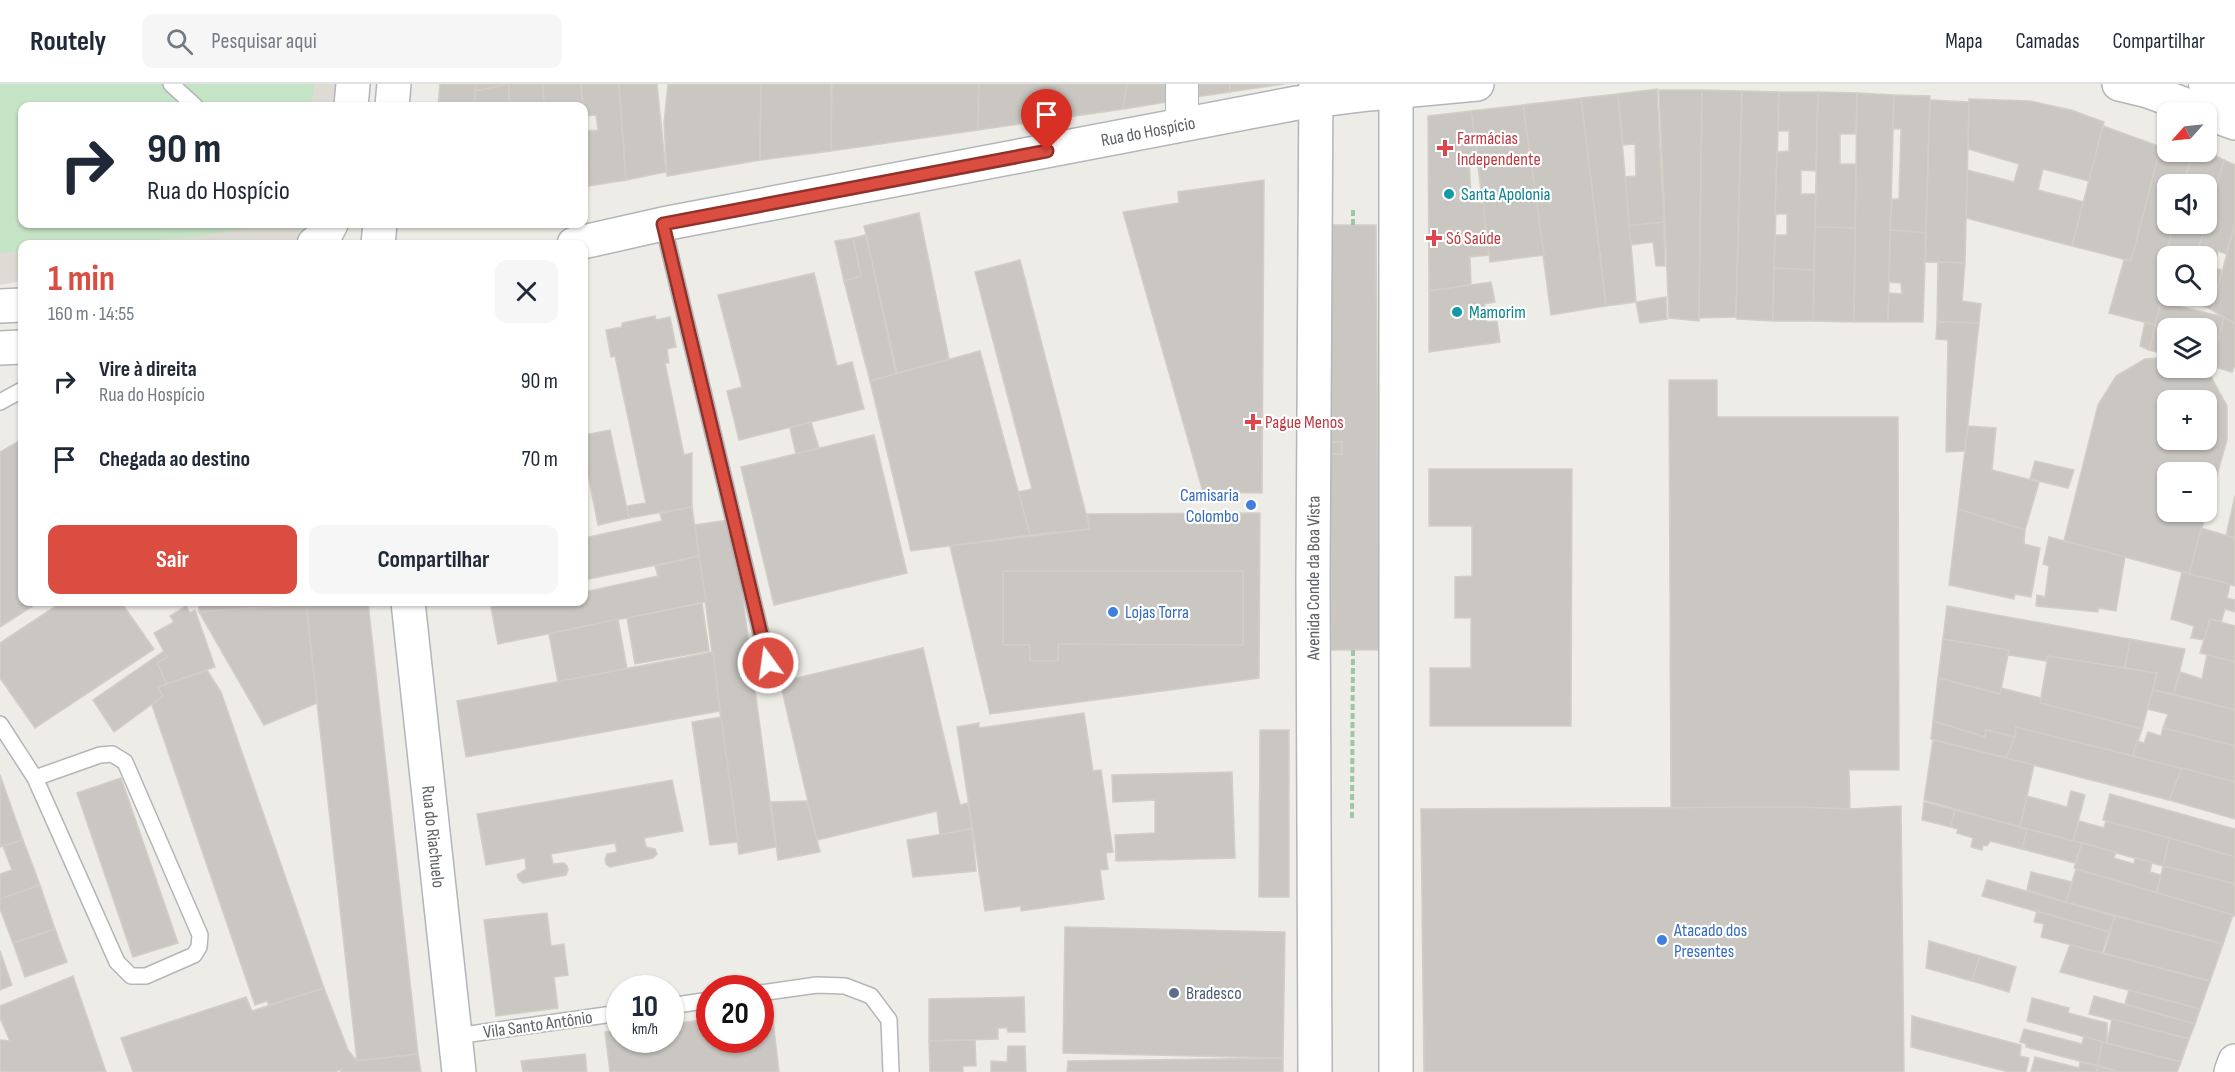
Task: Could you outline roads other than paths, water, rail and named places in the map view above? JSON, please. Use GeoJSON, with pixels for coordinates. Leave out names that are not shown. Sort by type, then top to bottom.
{"type":"FeatureCollection","features":[{"type":"Feature","properties":{"kind":"main road"},"geometry":{"type":"LineString","coordinates":[[351,102],[353,84]]}},
{"type":"Feature","properties":{"kind":"main road"},"geometry":{"type":"LineString","coordinates":[[392,102],[394,84]]}},
{"type":"Feature","properties":{"kind":"main road","name":"Rua do Hospício"},"geometry":{"type":"LineString","coordinates":[[588,241],[663,224],[1182,125],[1316,92],[1477,84]]}},
{"type":"Feature","properties":{"kind":"main road"},"geometry":{"type":"LineString","coordinates":[[2138,86],[2235,123]]}},
{"type":"Feature","properties":{"kind":"main road"},"geometry":{"type":"LineString","coordinates":[[1396,88],[1396,1072]]}},
{"type":"Feature","properties":{"kind":"main road","name":"Avenida Conde da Boa Vista"},"geometry":{"type":"LineString","coordinates":[[1315,1072],[1313,580],[1316,92]]}},
{"type":"Feature","properties":{"kind":"main road"},"geometry":{"type":"LineString","coordinates":[[319,240],[329,228]]}},
{"type":"Feature","properties":{"kind":"main road"},"geometry":{"type":"LineString","coordinates":[[0,306],[18,305]]}},
{"type":"Feature","properties":{"kind":"main road"},"geometry":{"type":"LineString","coordinates":[[0,348],[18,347]]}},
{"type":"Feature","properties":{"kind":"main road","name":"Rua do Riachuelo"},"geometry":{"type":"LineString","coordinates":[[408,606],[459,1072]]}},
{"type":"Feature","properties":{"kind":"main road"},"geometry":{"type":"LineString","coordinates":[[2231,1072],[2235,1061]]}},
{"type":"Feature","properties":{"kind":"street"},"geometry":{"type":"LineString","coordinates":[[1182,84],[1182,125]]}},
{"type":"Feature","properties":{"kind":"street"},"geometry":{"type":"LineString","coordinates":[[2205,84],[2235,92]]}},
{"type":"Feature","properties":{"kind":"lane"},"geometry":{"type":"LineString","coordinates":[[171,84],[191,102]]}},
{"type":"Feature","properties":{"kind":"lane"},"geometry":{"type":"LineString","coordinates":[[663,224],[768,663]]}},
{"type":"Feature","properties":{"kind":"lane"},"geometry":{"type":"LineString","coordinates":[[0,402],[18,392]]}},
{"type":"Feature","properties":{"kind":"lane"},"geometry":{"type":"LineString","coordinates":[[0,724],[35,778],[117,962],[131,976],[146,976],[194,955],[199,947],[200,935],[125,762],[112,754],[100,755],[35,778]]}},
{"type":"Feature","properties":{"kind":"lane"},"geometry":{"type":"LineString","coordinates":[[774,991],[817,986],[845,986],[871,996],[889,1020],[891,1072]]}},
{"type":"Feature","properties":{"kind":"lane","name":"Vila Santo Antônio"},"geometry":{"type":"LineString","coordinates":[[456,1036],[606,1015]]}},
{"type":"Feature","properties":{"kind":"place","name":"Farmácias Independente"},"geometry":{"type":"Point","coordinates":[1445,148]}},
{"type":"Feature","properties":{"kind":"place","name":"Santa Apolonia"},"geometry":{"type":"Point","coordinates":[1449,194]}},
{"type":"Feature","properties":{"kind":"place","name":"Só Saúde"},"geometry":{"type":"Point","coordinates":[1434,238]}},
{"type":"Feature","properties":{"kind":"place","name":"Mamorim"},"geometry":{"type":"Point","coordinates":[1457,312]}},
{"type":"Feature","properties":{"kind":"place","name":"Pague Menos"},"geometry":{"type":"Point","coordinates":[1253,422]}},
{"type":"Feature","properties":{"kind":"place","name":"Camisaria Colombo"},"geometry":{"type":"Point","coordinates":[1251,505]}},
{"type":"Feature","properties":{"kind":"place","name":"Lojas Torra"},"geometry":{"type":"Point","coordinates":[1113,612]}},
{"type":"Feature","properties":{"kind":"place","name":"Atacado dos Presentes"},"geometry":{"type":"Point","coordinates":[1662,940]}},
{"type":"Feature","properties":{"kind":"place","name":"Bradesco"},"geometry":{"type":"Point","coordinates":[1174,993]}}]}
